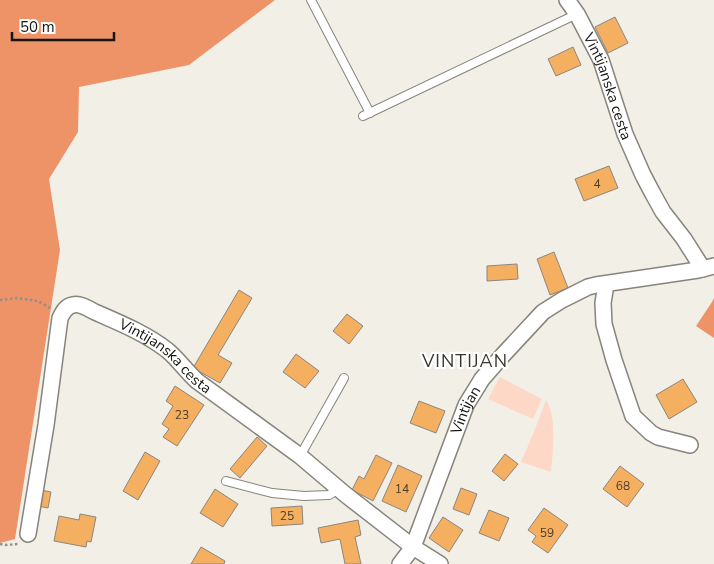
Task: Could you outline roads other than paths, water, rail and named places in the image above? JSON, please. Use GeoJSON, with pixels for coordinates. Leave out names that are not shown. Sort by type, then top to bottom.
{"type":"FeatureCollection","features":[{"type":"Feature","properties":{"kind":"street","name":"Vintijanska cesta"},"geometry":{"type":"LineString","coordinates":[[567,0],[577,14],[602,60],[625,134],[643,175],[663,212],[709,267]]}},
{"type":"Feature","properties":{"kind":"street","name":"Vintijan"},"geometry":{"type":"LineString","coordinates":[[400,564],[413,547],[466,405],[482,379],[543,312],[588,287],[709,267]]}},
{"type":"Feature","properties":{"kind":"street"},"geometry":{"type":"LineString","coordinates":[[606,284],[602,304],[604,324],[633,416],[650,433],[658,437],[690,445]]}},
{"type":"Feature","properties":{"kind":"street","name":"Vintijanska cesta"},"geometry":{"type":"LineString","coordinates":[[28,534],[46,425],[60,318],[64,311],[72,305],[80,306],[121,323],[157,343],[197,381],[300,456],[413,547],[440,564]]}},
{"type":"Feature","properties":{"kind":"lane"},"geometry":{"type":"LineString","coordinates":[[312,0],[367,115],[577,14]]}},
{"type":"Feature","properties":{"kind":"lane"},"geometry":{"type":"LineString","coordinates":[[300,456],[344,378]]}},
{"type":"Feature","properties":{"kind":"lane"},"geometry":{"type":"LineString","coordinates":[[226,481],[272,494],[329,495],[339,489]]}},
{"type":"Feature","properties":{"kind":"district","name":"VINTIJAN"},"geometry":{"type":"Point","coordinates":[465,361]}}]}
